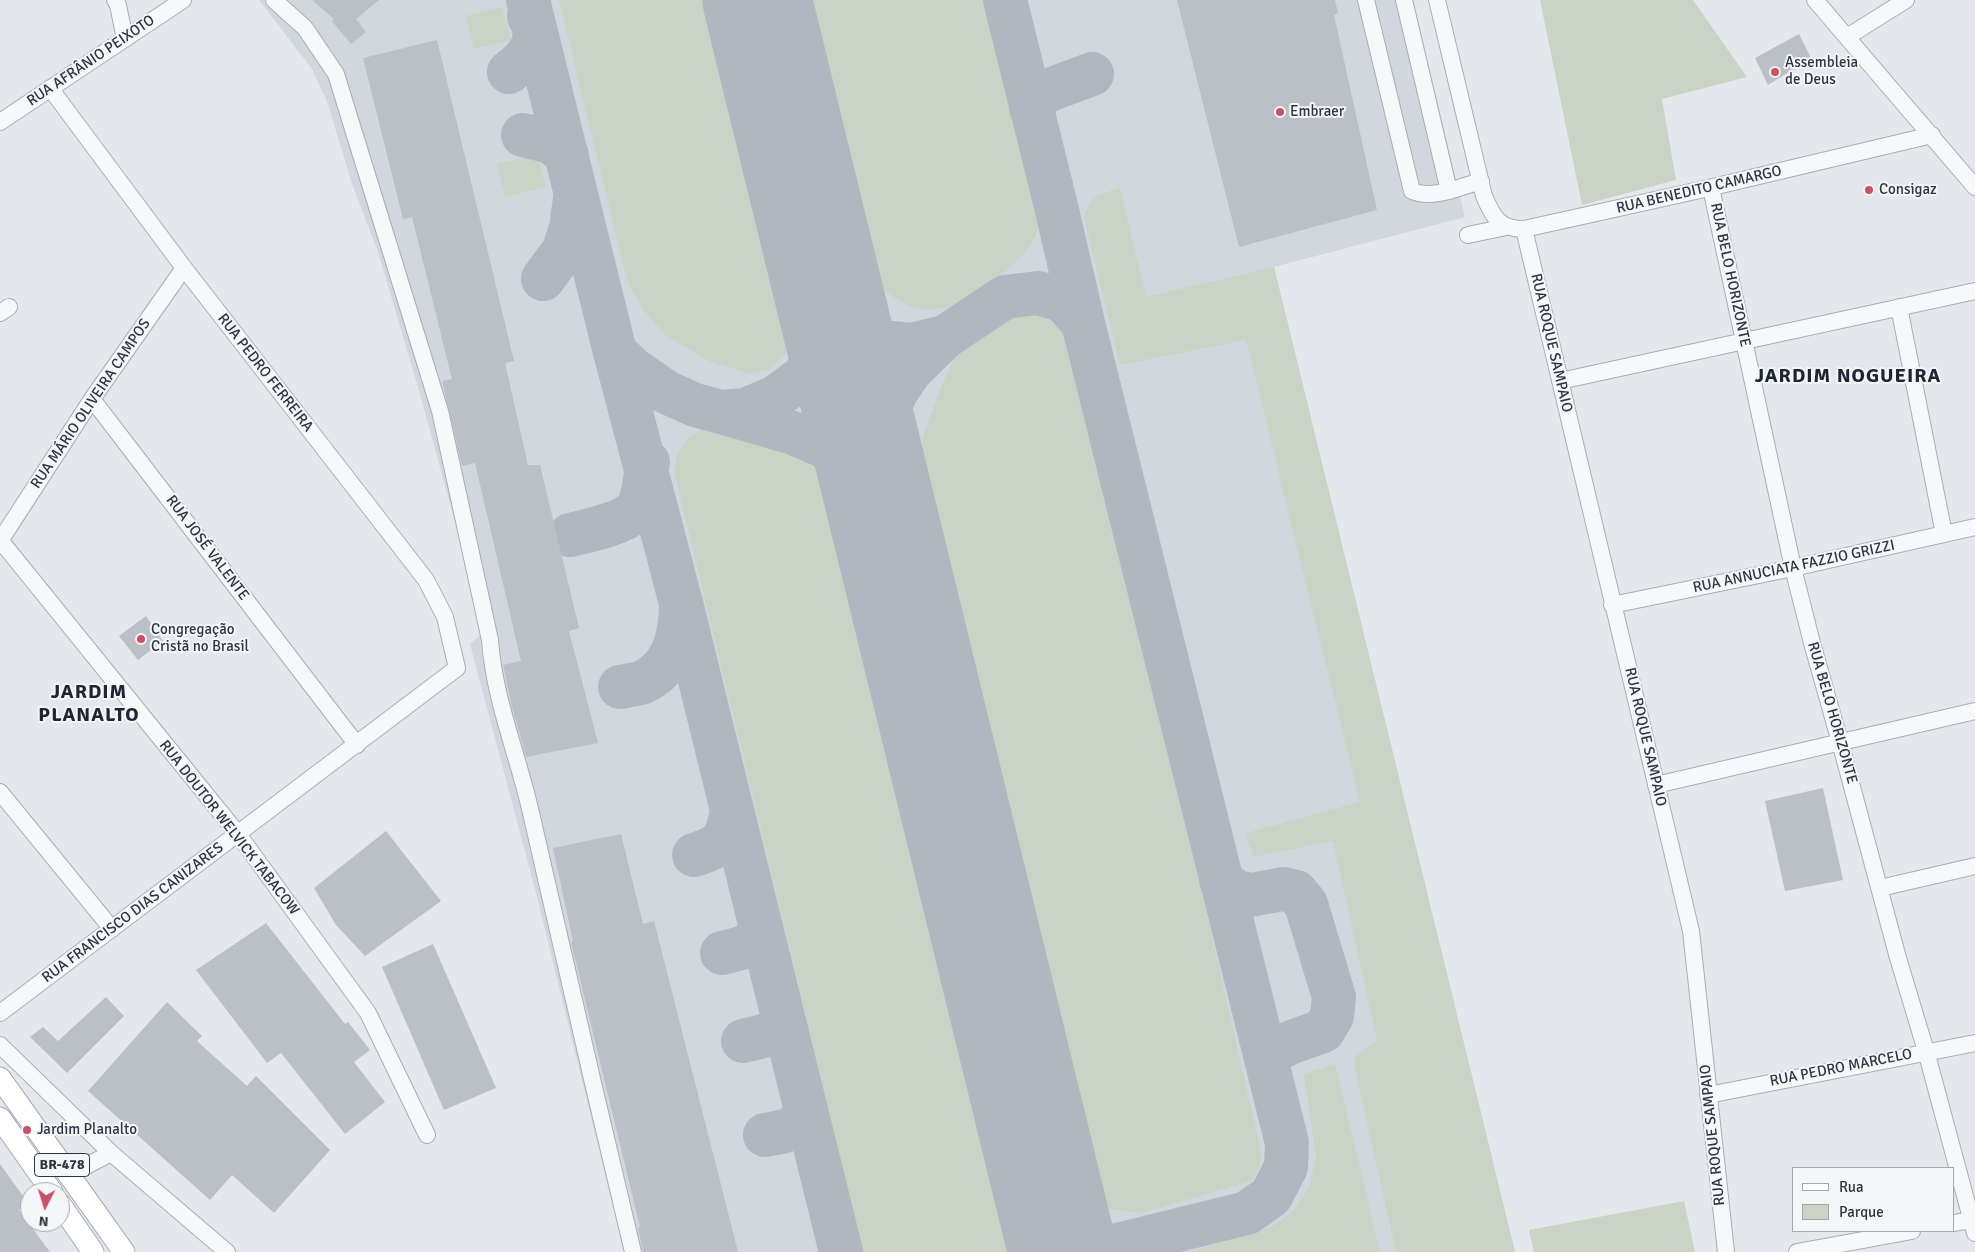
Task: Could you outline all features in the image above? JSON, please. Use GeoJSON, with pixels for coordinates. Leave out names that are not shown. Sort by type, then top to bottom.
{"type":"FeatureCollection","features":[{"type":"Feature","properties":{"kind":"main road","name":"BR-478"},"geometry":{"type":"LineString","coordinates":[[0,1078],[60,1182]]}},
{"type":"Feature","properties":{"kind":"main road","name":"BR-478"},"geometry":{"type":"LineString","coordinates":[[0,1118],[45,1182]]}},
{"type":"Feature","properties":{"kind":"main road","name":"BR-478"},"geometry":{"type":"LineString","coordinates":[[70,1194],[124,1252]]}},
{"type":"Feature","properties":{"kind":"main road"},"geometry":{"type":"LineString","coordinates":[[70,1219],[93,1252]]}},
{"type":"Feature","properties":{"kind":"street"},"geometry":{"type":"LineString","coordinates":[[115,0],[118,5],[125,39]]}},
{"type":"Feature","properties":{"kind":"street","name":"RUA AFRÂNIO PEIXOTO"},"geometry":{"type":"LineString","coordinates":[[0,122],[182,0]]}},
{"type":"Feature","properties":{"kind":"street"},"geometry":{"type":"LineString","coordinates":[[274,0],[305,28],[336,74],[440,411],[490,640],[495,679],[528,800],[633,1252]]}},
{"type":"Feature","properties":{"kind":"street"},"geometry":{"type":"LineString","coordinates":[[1366,0],[1412,191],[1422,196],[1449,191],[1481,181]]}},
{"type":"Feature","properties":{"kind":"street"},"geometry":{"type":"LineString","coordinates":[[1404,0],[1449,191]]}},
{"type":"Feature","properties":{"kind":"street"},"geometry":{"type":"LineString","coordinates":[[1437,0],[1481,181],[1492,214],[1506,227]]}},
{"type":"Feature","properties":{"kind":"street"},"geometry":{"type":"LineString","coordinates":[[1815,0],[1975,187]]}},
{"type":"Feature","properties":{"kind":"street"},"geometry":{"type":"LineString","coordinates":[[1847,37],[1906,0]]}},
{"type":"Feature","properties":{"kind":"street","name":"RUA PEDRO FERREIRA"},"geometry":{"type":"LineString","coordinates":[[50,88],[184,268],[426,580],[445,617],[458,668]]}},
{"type":"Feature","properties":{"kind":"street","name":"RUA BENEDITO CAMARGO"},"geometry":{"type":"LineString","coordinates":[[1468,235],[1506,227],[1524,229],[1711,188],[1932,135]]}},
{"type":"Feature","properties":{"kind":"street","name":"RUA BELO HORIZONTE"},"geometry":{"type":"LineString","coordinates":[[1711,188],[1793,568],[1812,643],[1898,958],[1974,1224]]}},
{"type":"Feature","properties":{"kind":"street","name":"RUA ROQUE SAMPAIO"},"geometry":{"type":"LineString","coordinates":[[1524,229],[1691,931],[1726,1252]]}},
{"type":"Feature","properties":{"kind":"street","name":"RUA MÁRIO OLIVEIRA CAMPOS"},"geometry":{"type":"LineString","coordinates":[[0,540],[92,399],[184,268]]}},
{"type":"Feature","properties":{"kind":"street"},"geometry":{"type":"LineString","coordinates":[[1560,382],[1975,291]]}},
{"type":"Feature","properties":{"kind":"street"},"geometry":{"type":"LineString","coordinates":[[1900,307],[1944,534]]}},
{"type":"Feature","properties":{"kind":"street","name":"RUA JOSÉ VALENTE"},"geometry":{"type":"LineString","coordinates":[[92,399],[358,745]]}},
{"type":"Feature","properties":{"kind":"street","name":"RUA ANNUCIATA FAZZIO GRIZZI"},"geometry":{"type":"LineString","coordinates":[[1612,605],[1793,568],[1975,527]]}},
{"type":"Feature","properties":{"kind":"street","name":"RUA DOUTOR WELVICK TABACOW"},"geometry":{"type":"LineString","coordinates":[[0,540],[238,834],[368,1013],[427,1135]]}},
{"type":"Feature","properties":{"kind":"street","name":"RUA FRANCISCO DIAS CANIZARES"},"geometry":{"type":"LineString","coordinates":[[0,1013],[458,668]]}},
{"type":"Feature","properties":{"kind":"street"},"geometry":{"type":"LineString","coordinates":[[1656,785],[1975,712]]}},
{"type":"Feature","properties":{"kind":"street"},"geometry":{"type":"LineString","coordinates":[[0,792],[112,930]]}},
{"type":"Feature","properties":{"kind":"street"},"geometry":{"type":"LineString","coordinates":[[1880,888],[1975,866]]}},
{"type":"Feature","properties":{"kind":"street","name":"RUA PEDRO MARCELO"},"geometry":{"type":"LineString","coordinates":[[1708,1094],[1975,1043]]}},
{"type":"Feature","properties":{"kind":"street"},"geometry":{"type":"LineString","coordinates":[[0,1045],[111,1153],[227,1252]]}},
{"type":"Feature","properties":{"kind":"street"},"geometry":{"type":"LineString","coordinates":[[0,1084],[120,1252]]}},
{"type":"Feature","properties":{"kind":"street"},"geometry":{"type":"LineString","coordinates":[[0,1109],[59,1182]]}},
{"type":"Feature","properties":{"kind":"street"},"geometry":{"type":"LineString","coordinates":[[70,1182],[111,1153]]}},
{"type":"Feature","properties":{"kind":"street"},"geometry":{"type":"LineString","coordinates":[[70,1199],[102,1252]]}},
{"type":"Feature","properties":{"kind":"street"},"geometry":{"type":"LineString","coordinates":[[1955,1223],[1974,1224]]}},
{"type":"Feature","properties":{"kind":"street"},"geometry":{"type":"LineString","coordinates":[[1797,1252],[1907,1232]]}},
{"type":"Feature","properties":{"kind":"shaded area"},"geometry":{"type":"Polygon","coordinates":[[[259,0],[1413,0],[1465,217],[1274,267],[1515,1252],[624,1252],[536,893],[470,644],[483,633],[473,588],[420,394],[378,252],[352,184],[327,101],[312,69],[259,0]]]}},
{"type":"Feature","properties":{"kind":"green space"},"geometry":{"type":"Polygon","coordinates":[[[559,0],[728,0],[801,300],[801,325],[788,351],[769,369],[751,374],[711,362],[665,335],[642,308],[627,280],[559,0]]]}},
{"type":"Feature","properties":{"kind":"green space"},"geometry":{"type":"Polygon","coordinates":[[[799,0],[991,0],[1038,191],[1040,216],[1037,232],[1024,253],[1001,275],[963,301],[942,309],[926,309],[907,305],[867,277],[799,0]]]}},
{"type":"Feature","properties":{"kind":"green space"},"geometry":{"type":"Polygon","coordinates":[[[1540,0],[1693,0],[1747,77],[1662,99],[1676,180],[1582,205],[1540,0]]]}},
{"type":"Feature","properties":{"kind":"green space"},"geometry":{"type":"Polygon","coordinates":[[[502,7],[511,40],[474,49],[466,16],[502,7]]]}},
{"type":"Feature","properties":{"kind":"green space"},"geometry":{"type":"Polygon","coordinates":[[[538,154],[546,187],[505,197],[497,164],[538,154]]]}},
{"type":"Feature","properties":{"kind":"green space"},"geometry":{"type":"Polygon","coordinates":[[[1120,188],[1146,297],[1274,267],[1515,1252],[1396,1252],[1355,1069],[1355,1057],[1377,1040],[1333,841],[1253,857],[1246,833],[1360,802],[1246,340],[1120,365],[1084,218],[1092,200],[1106,192],[1120,188]]]}},
{"type":"Feature","properties":{"kind":"green space"},"geometry":{"type":"Polygon","coordinates":[[[1040,303],[1060,312],[1072,328],[1261,1151],[1260,1167],[1251,1181],[1142,1213],[1109,1209],[1095,1197],[919,495],[916,469],[924,433],[941,387],[959,348],[982,324],[1016,305],[1040,303]]]}},
{"type":"Feature","properties":{"kind":"green space"},"geometry":{"type":"Polygon","coordinates":[[[732,424],[796,443],[819,454],[834,470],[845,493],[1033,1252],[863,1252],[675,475],[676,456],[688,438],[708,425],[732,424]]]}},
{"type":"Feature","properties":{"kind":"green space"},"geometry":{"type":"Polygon","coordinates":[[[1335,1064],[1380,1252],[1190,1252],[1271,1227],[1295,1210],[1309,1187],[1316,1157],[1304,1074],[1335,1064]]]}},
{"type":"Feature","properties":{"kind":"green space"},"geometry":{"type":"Polygon","coordinates":[[[1684,1201],[1695,1252],[1534,1252],[1529,1230],[1684,1201]]]}},
{"type":"Feature","properties":{"kind":"building"},"geometry":{"type":"Polygon","coordinates":[[[312,0],[379,0],[356,19],[366,32],[351,44],[332,21],[334,19],[312,0]]]}},
{"type":"Feature","properties":{"kind":"building","name":"Embraer"},"geometry":{"type":"Polygon","coordinates":[[[1177,0],[1335,0],[1338,13],[1334,15],[1377,210],[1239,247],[1177,0]]]}},
{"type":"Feature","properties":{"kind":"building","name":"Assembleia de Deus"},"geometry":{"type":"Polygon","coordinates":[[[1799,34],[1811,58],[1768,85],[1755,58],[1799,34]]]}},
{"type":"Feature","properties":{"kind":"building"},"geometry":{"type":"Polygon","coordinates":[[[437,40],[514,361],[505,363],[528,465],[540,465],[579,628],[569,631],[598,743],[526,757],[503,665],[521,661],[475,463],[462,466],[442,381],[452,379],[412,217],[403,219],[363,58],[437,40]]]}},
{"type":"Feature","properties":{"kind":"building","name":"Congregação Cristã no Brasil"},"geometry":{"type":"Polygon","coordinates":[[[146,616],[163,641],[138,660],[119,636],[146,616]]]}},
{"type":"Feature","properties":{"kind":"building"},"geometry":{"type":"Polygon","coordinates":[[[1823,788],[1843,880],[1785,891],[1765,801],[1823,788]]]}},
{"type":"Feature","properties":{"kind":"building"},"geometry":{"type":"Polygon","coordinates":[[[386,831],[441,901],[365,956],[336,925],[314,888],[386,831]]]}},
{"type":"Feature","properties":{"kind":"building"},"geometry":{"type":"Polygon","coordinates":[[[621,834],[643,924],[654,921],[738,1252],[643,1252],[638,1228],[640,1227],[571,942],[573,941],[553,848],[621,834]]]}},
{"type":"Feature","properties":{"kind":"building"},"geometry":{"type":"Polygon","coordinates":[[[266,923],[345,1024],[348,1022],[370,1050],[354,1062],[385,1102],[345,1134],[281,1053],[267,1063],[196,970],[266,923]]]}},
{"type":"Feature","properties":{"kind":"building"},"geometry":{"type":"Polygon","coordinates":[[[433,944],[496,1088],[444,1110],[382,967],[433,944]]]}},
{"type":"Feature","properties":{"kind":"building"},"geometry":{"type":"Polygon","coordinates":[[[106,997],[124,1016],[67,1073],[30,1037],[43,1027],[58,1041],[106,997]]]}},
{"type":"Feature","properties":{"kind":"building"},"geometry":{"type":"Polygon","coordinates":[[[167,1002],[202,1036],[197,1041],[247,1086],[256,1076],[330,1150],[274,1213],[232,1175],[210,1200],[88,1091],[167,1002]]]}},
{"type":"Feature","properties":{"kind":"building"},"geometry":{"type":"Polygon","coordinates":[[[0,1164],[20,1192],[20,1232],[35,1232],[50,1252],[0,1252],[0,1164]]]}},
{"type":"Feature","properties":{"kind":"taxiway"},"geometry":{"type":"LineString","coordinates":[[528,0],[615,352],[682,607],[841,1252]]}},
{"type":"Feature","properties":{"kind":"taxiway"},"geometry":{"type":"LineString","coordinates":[[1005,0],[1083,323],[1287,1143],[1286,1167],[1271,1196],[1247,1213],[1093,1252]]}},
{"type":"Feature","properties":{"kind":"taxiway"},"geometry":{"type":"LineString","coordinates":[[509,72],[527,55],[534,41],[535,33],[529,17]]}},
{"type":"Feature","properties":{"kind":"taxiway"},"geometry":{"type":"LineString","coordinates":[[1031,108],[1044,92],[1092,74]]}},
{"type":"Feature","properties":{"kind":"taxiway"},"geometry":{"type":"LineString","coordinates":[[523,135],[551,142],[567,155]]}},
{"type":"Feature","properties":{"kind":"taxiway"},"geometry":{"type":"LineString","coordinates":[[543,279],[564,250],[571,228],[575,199]]}},
{"type":"Feature","properties":{"kind":"taxiway"},"geometry":{"type":"LineString","coordinates":[[615,352],[634,370],[666,392],[695,405],[721,412],[745,410],[776,397],[804,376],[823,340],[826,302],[817,249],[837,311],[856,329],[879,342],[912,345],[945,337],[1005,297],[1038,293],[1063,300],[1083,323]]}},
{"type":"Feature","properties":{"kind":"taxiway"},"geometry":{"type":"LineString","coordinates":[[721,412],[793,433],[838,452],[862,475],[879,500],[876,462],[882,426],[896,392],[911,370],[945,337]]}},
{"type":"Feature","properties":{"kind":"taxiway"},"geometry":{"type":"LineString","coordinates":[[570,535],[613,523],[634,512],[642,495],[648,462]]}},
{"type":"Feature","properties":{"kind":"taxiway"},"geometry":{"type":"LineString","coordinates":[[620,687],[643,682],[661,669],[668,660],[673,651],[679,630],[681,608]]}},
{"type":"Feature","properties":{"kind":"taxiway"},"geometry":{"type":"LineString","coordinates":[[694,855],[711,849],[721,841],[725,836],[732,812]]}},
{"type":"Feature","properties":{"kind":"taxiway"},"geometry":{"type":"LineString","coordinates":[[1221,880],[1236,892],[1251,895],[1283,889],[1296,892],[1306,904],[1334,997],[1332,1016],[1323,1031],[1289,1043],[1266,1059]]}},
{"type":"Feature","properties":{"kind":"taxiway"},"geometry":{"type":"LineString","coordinates":[[722,953],[747,946],[755,939],[760,926]]}},
{"type":"Feature","properties":{"kind":"taxiway"},"geometry":{"type":"LineString","coordinates":[[743,1041],[767,1035],[776,1028],[783,1017]]}},
{"type":"Feature","properties":{"kind":"taxiway"},"geometry":{"type":"LineString","coordinates":[[765,1135],[795,1126],[806,1109]]}},
{"type":"Feature","properties":{"kind":"taxiway"},"geometry":{"type":"LineString","coordinates":[[1057,1227],[1074,1242],[1097,1250]]}},
{"type":"Feature","properties":{"kind":"runway"},"geometry":{"type":"LineString","coordinates":[[757,0],[1063,1252]]}},
{"type":"Feature","properties":{"kind":"place","name":"Assembleia de Deus"},"geometry":{"type":"Point","coordinates":[1775,72]}},
{"type":"Feature","properties":{"kind":"place","name":"Embraer"},"geometry":{"type":"Point","coordinates":[1280,112]}},
{"type":"Feature","properties":{"kind":"place","name":"Consigaz"},"geometry":{"type":"Point","coordinates":[1869,190]}},
{"type":"Feature","properties":{"kind":"place","name":"Congregação Cristã no Brasil"},"geometry":{"type":"Point","coordinates":[141,639]}},
{"type":"Feature","properties":{"kind":"place","name":"Jardim Planalto"},"geometry":{"type":"Point","coordinates":[27,1130]}},
{"type":"Feature","properties":{"kind":"district","name":"JARDIM NOGUEIRA"},"geometry":{"type":"Point","coordinates":[1848,377]}},
{"type":"Feature","properties":{"kind":"district","name":"JARDIM PLANALTO"},"geometry":{"type":"Point","coordinates":[89,704]}}]}
